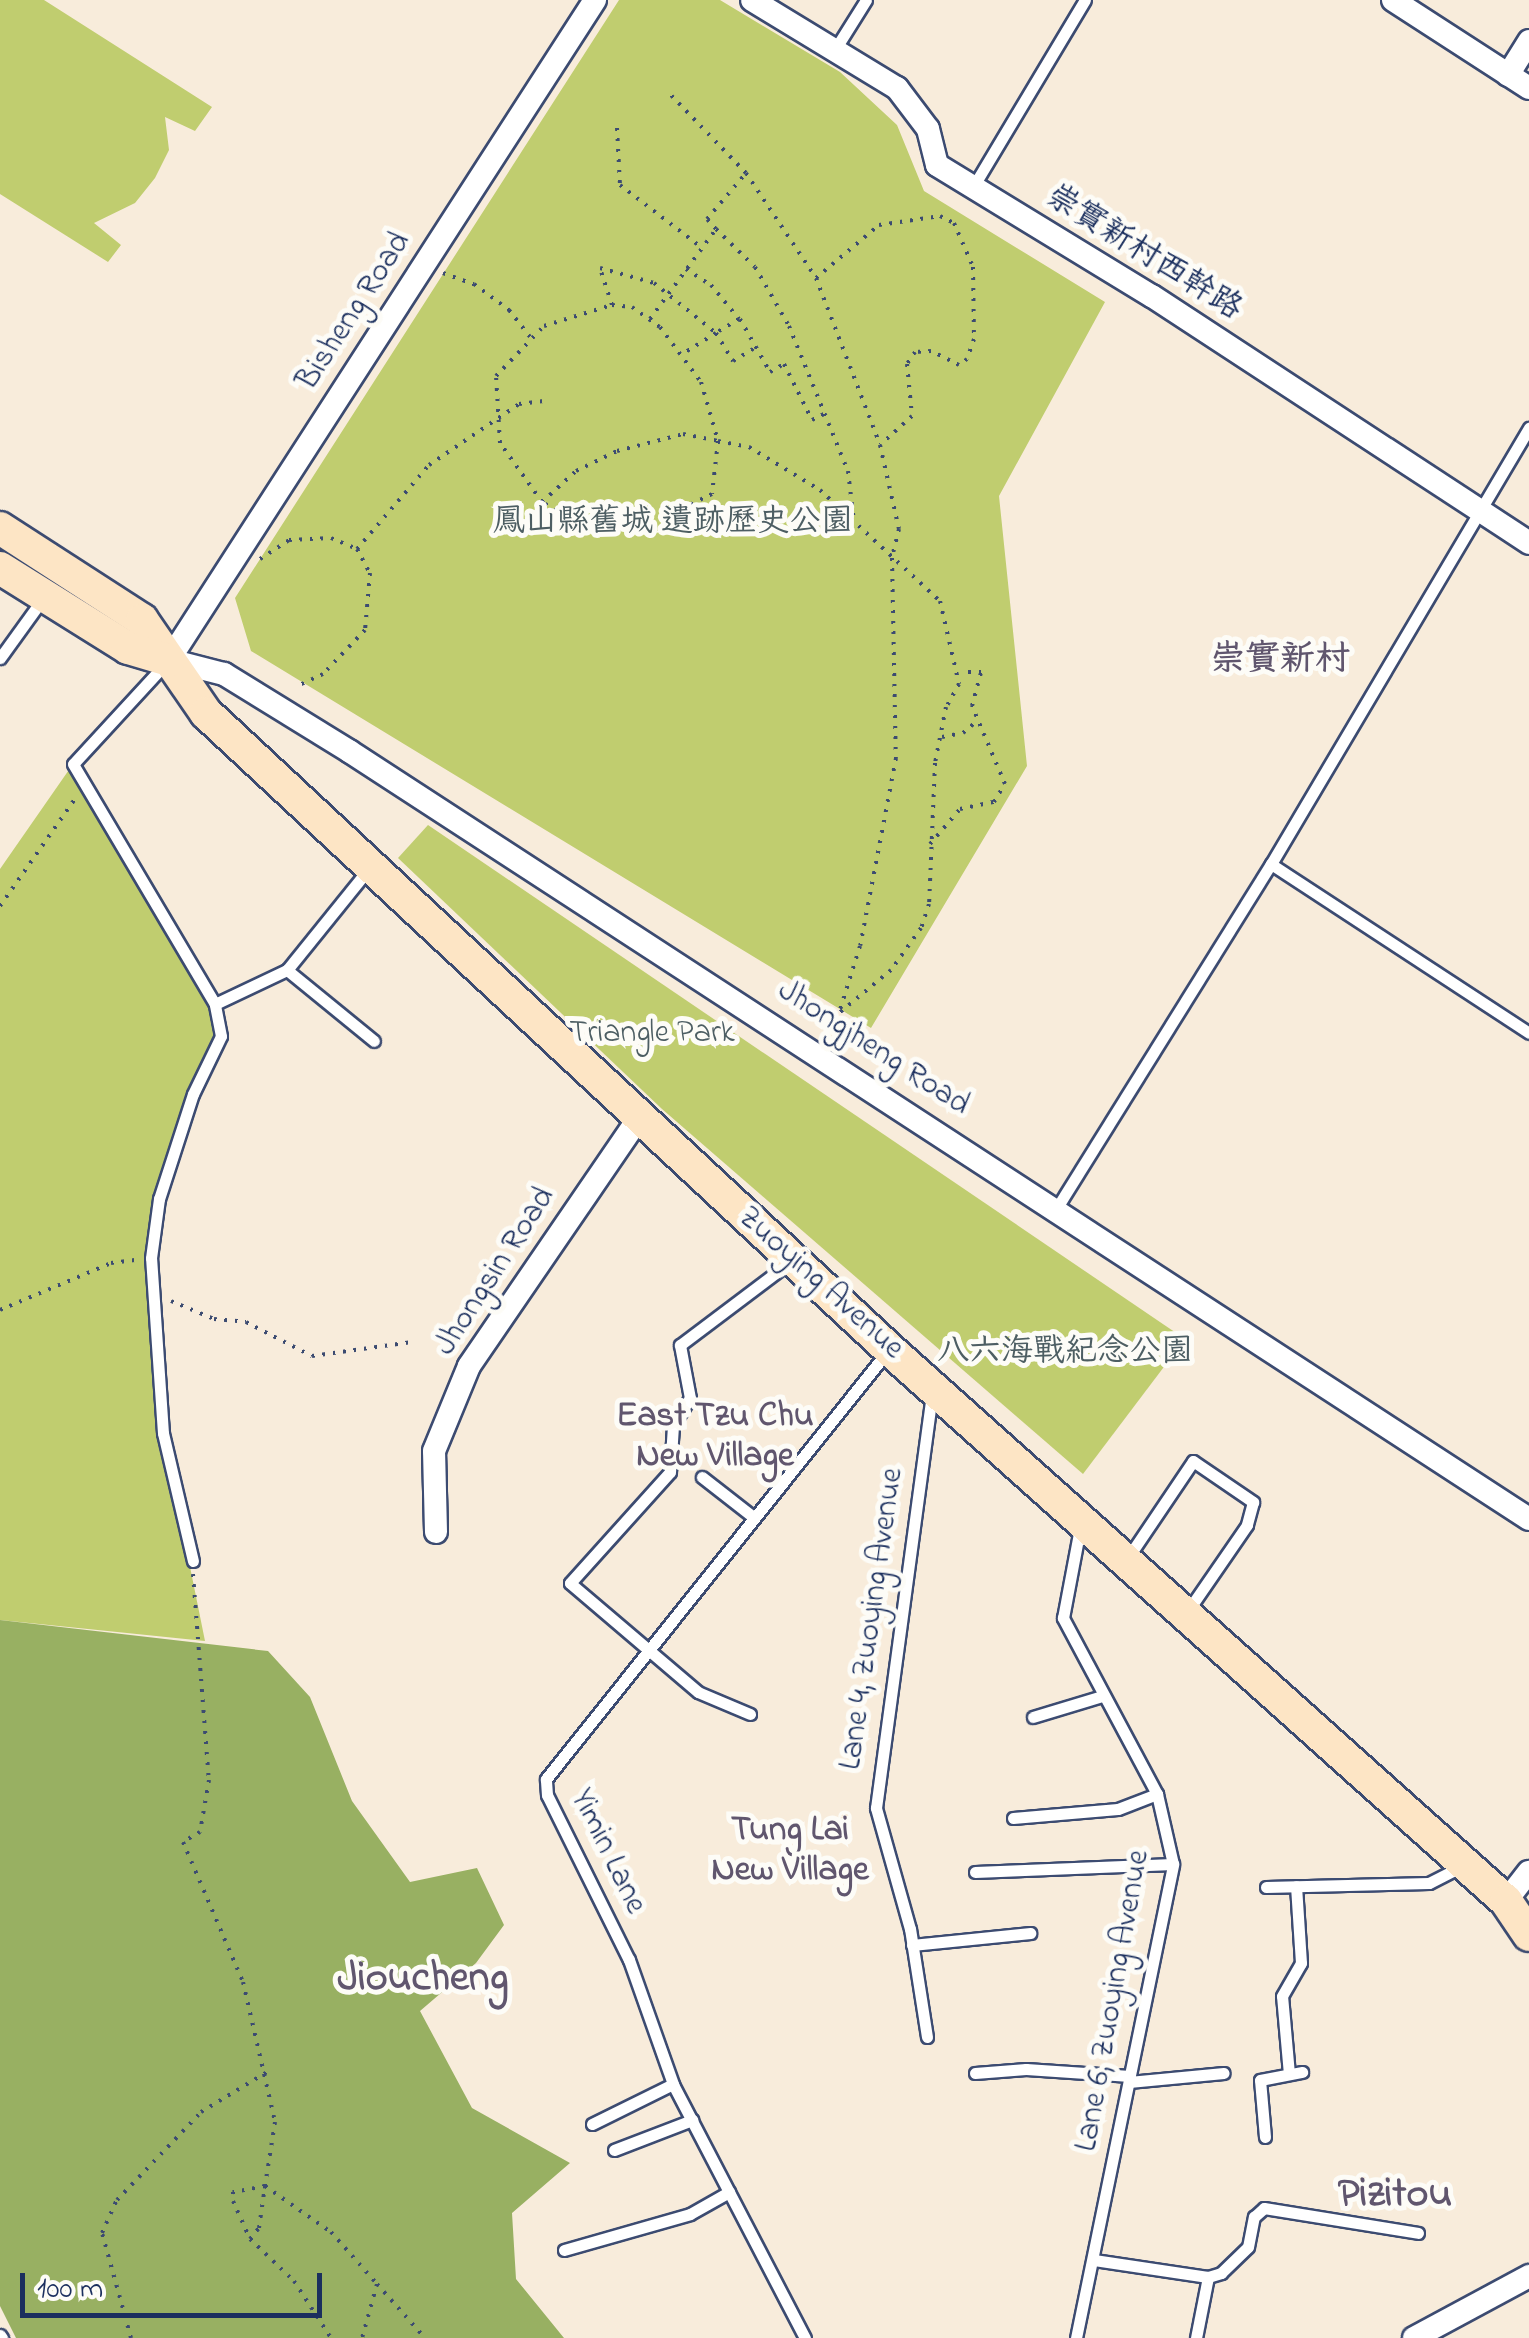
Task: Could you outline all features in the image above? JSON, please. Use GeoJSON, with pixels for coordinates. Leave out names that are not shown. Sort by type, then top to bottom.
{"type":"FeatureCollection","features":[{"type":"Feature","properties":{"kind":"street","name":"Bisheng Road"},"geometry":{"type":"LineString","coordinates":[[169,660],[595,0]]}},
{"type":"Feature","properties":{"kind":"street","name":"崇實新村西幹路"},"geometry":{"type":"LineString","coordinates":[[752,0],[896,88],[928,129],[937,165],[1152,296],[1529,543]]}},
{"type":"Feature","properties":{"kind":"street"},"geometry":{"type":"LineString","coordinates":[[1393,0],[1529,88]]}},
{"type":"Feature","properties":{"kind":"street"},"geometry":{"type":"LineString","coordinates":[[1508,75],[1529,41]]}},
{"type":"Feature","properties":{"kind":"street"},"geometry":{"type":"LineString","coordinates":[[0,528],[53,584],[128,648],[169,660]]}},
{"type":"Feature","properties":{"kind":"street"},"geometry":{"type":"LineString","coordinates":[[0,568],[53,584]]}},
{"type":"Feature","properties":{"kind":"street","name":"Zuoying Avenue"},"geometry":{"type":"LineString","coordinates":[[169,660],[206,713],[889,1349],[933,1383],[1184,1616],[1506,1901],[1529,1935]]}},
{"type":"Feature","properties":{"kind":"street","name":"Jhongjheng Road"},"geometry":{"type":"LineString","coordinates":[[169,660],[230,678],[1058,1206],[1529,1518]]}},
{"type":"Feature","properties":{"kind":"street","name":"Jhongsin Road"},"geometry":{"type":"LineString","coordinates":[[436,1532],[434,1451],[468,1366],[638,1118]]}},
{"type":"Feature","properties":{"kind":"street"},"geometry":{"type":"LineString","coordinates":[[1506,1901],[1529,1872]]}},
{"type":"Feature","properties":{"kind":"street"},"geometry":{"type":"LineString","coordinates":[[1414,2338],[1529,2276]]}},
{"type":"Feature","properties":{"kind":"lane"},"geometry":{"type":"LineString","coordinates":[[834,51],[866,0]]}},
{"type":"Feature","properties":{"kind":"lane"},"geometry":{"type":"LineString","coordinates":[[973,188],[1085,0]]}},
{"type":"Feature","properties":{"kind":"lane"},"geometry":{"type":"LineString","coordinates":[[1058,1206],[1271,864],[1529,428]]}},
{"type":"Feature","properties":{"kind":"lane"},"geometry":{"type":"LineString","coordinates":[[0,658],[53,584]]}},
{"type":"Feature","properties":{"kind":"lane"},"geometry":{"type":"LineString","coordinates":[[169,660],[74,764],[215,1004],[221,1036],[170,1155],[152,1258],[163,1433],[193,1561]]}},
{"type":"Feature","properties":{"kind":"lane"},"geometry":{"type":"LineString","coordinates":[[1271,864],[1529,1032]]}},
{"type":"Feature","properties":{"kind":"lane"},"geometry":{"type":"LineString","coordinates":[[215,1004],[287,970],[372,865]]}},
{"type":"Feature","properties":{"kind":"lane"},"geometry":{"type":"LineString","coordinates":[[287,970],[374,1041]]}},
{"type":"Feature","properties":{"kind":"lane"},"geometry":{"type":"LineString","coordinates":[[750,1714],[698,1692],[570,1583],[670,1472],[673,1425],[690,1398],[680,1345],[793,1260]]}},
{"type":"Feature","properties":{"kind":"lane","name":"Yimin Lane"},"geometry":{"type":"LineString","coordinates":[[805,2338],[674,2084],[628,1960],[546,1788],[548,1770],[889,1349]]}},
{"type":"Feature","properties":{"kind":"lane","name":"Lane 4, Zuoying Avenue"},"geometry":{"type":"LineString","coordinates":[[927,2036],[912,1944],[876,1808],[933,1383]]}},
{"type":"Feature","properties":{"kind":"lane"},"geometry":{"type":"LineString","coordinates":[[1126,1560],[1193,1461],[1253,1502],[1247,1525],[1184,1616]]}},
{"type":"Feature","properties":{"kind":"lane"},"geometry":{"type":"LineString","coordinates":[[702,1476],[752,1516]]}},
{"type":"Feature","properties":{"kind":"lane","name":"Lane 6, Zuoying Avenue"},"geometry":{"type":"LineString","coordinates":[[1076,2338],[1173,1864],[1157,1794],[1102,1696],[1061,1611],[1082,1519]]}},
{"type":"Feature","properties":{"kind":"lane"},"geometry":{"type":"LineString","coordinates":[[1033,1717],[1102,1696]]}},
{"type":"Feature","properties":{"kind":"lane"},"geometry":{"type":"LineString","coordinates":[[1013,1818],[1118,1809],[1157,1794]]}},
{"type":"Feature","properties":{"kind":"lane"},"geometry":{"type":"LineString","coordinates":[[975,1872],[1173,1864]]}},
{"type":"Feature","properties":{"kind":"lane"},"geometry":{"type":"LineString","coordinates":[[1266,1887],[1429,1883],[1464,1864]]}},
{"type":"Feature","properties":{"kind":"lane"},"geometry":{"type":"LineString","coordinates":[[1265,2136],[1260,2080],[1296,2073],[1282,1996],[1301,1963],[1296,1886]]}},
{"type":"Feature","properties":{"kind":"lane"},"geometry":{"type":"LineString","coordinates":[[912,1944],[1030,1933]]}},
{"type":"Feature","properties":{"kind":"lane"},"geometry":{"type":"LineString","coordinates":[[975,2073],[1026,2069],[1130,2079],[1224,2073]]}},
{"type":"Feature","properties":{"kind":"lane"},"geometry":{"type":"LineString","coordinates":[[592,2124],[674,2084]]}},
{"type":"Feature","properties":{"kind":"lane"},"geometry":{"type":"LineString","coordinates":[[614,2150],[692,2120]]}},
{"type":"Feature","properties":{"kind":"lane"},"geometry":{"type":"LineString","coordinates":[[564,2250],[690,2214],[728,2192]]}},
{"type":"Feature","properties":{"kind":"lane"},"geometry":{"type":"LineString","coordinates":[[1196,2338],[1208,2277],[1248,2247],[1254,2217],[1264,2208],[1418,2233]]}},
{"type":"Feature","properties":{"kind":"lane"},"geometry":{"type":"LineString","coordinates":[[1094,2260],[1208,2277]]}},
{"type":"Feature","properties":{"kind":"path"},"geometry":{"type":"LineString","coordinates":[[542,502],[576,471],[617,451],[682,434],[749,447],[788,469],[854,523],[892,558],[940,601],[958,672],[940,737],[929,904],[921,928],[872,989],[839,1013],[860,946],[896,758],[892,558],[899,528],[880,445],[816,278],[746,174],[669,93]]}},
{"type":"Feature","properties":{"kind":"path"},"geometry":{"type":"LineString","coordinates":[[617,128],[620,185],[702,248]]}},
{"type":"Feature","properties":{"kind":"path"},"geometry":{"type":"LineString","coordinates":[[746,174],[707,219],[755,267],[826,412],[848,471],[854,523]]}},
{"type":"Feature","properties":{"kind":"path"},"geometry":{"type":"LineString","coordinates":[[816,278],[879,225],[929,217],[954,223],[973,267],[974,339],[967,359],[959,365],[931,351],[915,352],[907,364],[912,416],[880,445]]}},
{"type":"Feature","properties":{"kind":"path"},"geometry":{"type":"LineString","coordinates":[[650,319],[716,229]]}},
{"type":"Feature","properties":{"kind":"path"},"geometry":{"type":"LineString","coordinates":[[424,264],[474,284],[509,310],[530,337]]}},
{"type":"Feature","properties":{"kind":"path"},"geometry":{"type":"LineString","coordinates":[[612,305],[600,268],[628,272],[668,294],[716,333],[733,361],[756,347]]}},
{"type":"Feature","properties":{"kind":"path"},"geometry":{"type":"LineString","coordinates":[[686,269],[711,286],[740,318],[770,372],[784,364],[812,420],[826,412]]}},
{"type":"Feature","properties":{"kind":"path"},"geometry":{"type":"LineString","coordinates":[[612,305],[632,307],[650,319],[683,354],[701,382],[718,440],[712,494],[652,523],[605,532],[583,527],[542,502],[500,443],[498,417],[496,376],[530,337],[571,315],[612,305]]}},
{"type":"Feature","properties":{"kind":"path"},"geometry":{"type":"LineString","coordinates":[[683,354],[740,318]]}},
{"type":"Feature","properties":{"kind":"path"},"geometry":{"type":"LineString","coordinates":[[356,548],[429,465],[519,404],[550,400]]}},
{"type":"Feature","properties":{"kind":"path"},"geometry":{"type":"LineString","coordinates":[[256,561],[289,540],[330,538],[356,548],[370,573],[365,630],[322,674],[299,686]]}},
{"type":"Feature","properties":{"kind":"path"},"geometry":{"type":"LineString","coordinates":[[930,844],[960,809],[994,802],[1006,784],[972,706],[981,672],[958,672]]}},
{"type":"Feature","properties":{"kind":"path"},"geometry":{"type":"LineString","coordinates":[[940,737],[963,733],[976,721]]}},
{"type":"Feature","properties":{"kind":"path"},"geometry":{"type":"LineString","coordinates":[[0,906],[86,784]]}},
{"type":"Feature","properties":{"kind":"path"},"geometry":{"type":"LineString","coordinates":[[0,1310],[111,1263],[152,1258]]}},
{"type":"Feature","properties":{"kind":"path"},"geometry":{"type":"LineString","coordinates":[[166,1294],[183,1308],[246,1322],[312,1356],[412,1342]]}},
{"type":"Feature","properties":{"kind":"path"},"geometry":{"type":"LineString","coordinates":[[193,1561],[209,1780],[203,1824],[194,1838],[184,1842],[243,1982],[268,2072],[275,2122],[259,2228],[250,2239]]}},
{"type":"Feature","properties":{"kind":"path"},"geometry":{"type":"LineString","coordinates":[[131,2338],[102,2233],[117,2200],[201,2112],[236,2085],[268,2072]]}},
{"type":"Feature","properties":{"kind":"path"},"geometry":{"type":"LineString","coordinates":[[332,2338],[294,2281],[250,2239],[235,2214],[233,2192],[265,2186],[331,2232],[425,2338]]}},
{"type":"Feature","properties":{"kind":"path"},"geometry":{"type":"LineString","coordinates":[[362,2338],[378,2284]]}},
{"type":"Feature","properties":{"kind":"green space"},"geometry":{"type":"Polygon","coordinates":[[[0,0],[44,0],[212,107],[195,131],[165,117],[169,150],[155,178],[135,203],[94,223],[121,245],[108,262],[0,194],[0,0]]]}},
{"type":"Feature","properties":{"kind":"green space","name":"鳳山縣舊城 遺跡歷史公園"},"geometry":{"type":"Polygon","coordinates":[[[619,0],[720,0],[840,72],[897,125],[924,191],[1105,302],[999,496],[1027,766],[871,1028],[251,651],[235,598],[619,0]]]}},
{"type":"Feature","properties":{"kind":"green space"},"geometry":{"type":"Polygon","coordinates":[[[73,764],[215,1004],[221,1036],[170,1155],[151,1258],[163,1433],[205,1641],[0,1620],[0,869],[73,764]]]}},
{"type":"Feature","properties":{"kind":"green space","name":"八六海戰紀念公園"},"geometry":{"type":"Polygon","coordinates":[[[428,825],[1185,1339],[1083,1474],[662,1109],[398,858],[428,825]]]}},
{"type":"Feature","properties":{"kind":"green space"},"geometry":{"type":"Polygon","coordinates":[[[0,1620],[268,1651],[310,1697],[352,1801],[410,1882],[477,1868],[504,1925],[476,1963],[420,2011],[472,2108],[570,2163],[512,2213],[516,2279],[564,2338],[16,2338],[0,2306],[0,1620]]]}},
{"type":"Feature","properties":{"kind":"district","name":"崇實新村"},"geometry":{"type":"Point","coordinates":[1280,661]}},
{"type":"Feature","properties":{"kind":"district","name":"East Tzu Chu New Village"},"geometry":{"type":"Point","coordinates":[715,1437]}},
{"type":"Feature","properties":{"kind":"district","name":"Tung Lai New Village"},"geometry":{"type":"Point","coordinates":[790,1851]}},
{"type":"Feature","properties":{"kind":"district","name":"Jioucheng"},"geometry":{"type":"Point","coordinates":[423,1979]}},
{"type":"Feature","properties":{"kind":"district","name":"Pizitou"},"geometry":{"type":"Point","coordinates":[1395,2195]}},
{"type":"Feature","properties":{"kind":"park label","name":"Triangle Park"},"geometry":{"type":"Point","coordinates":[652,1034]}}]}
